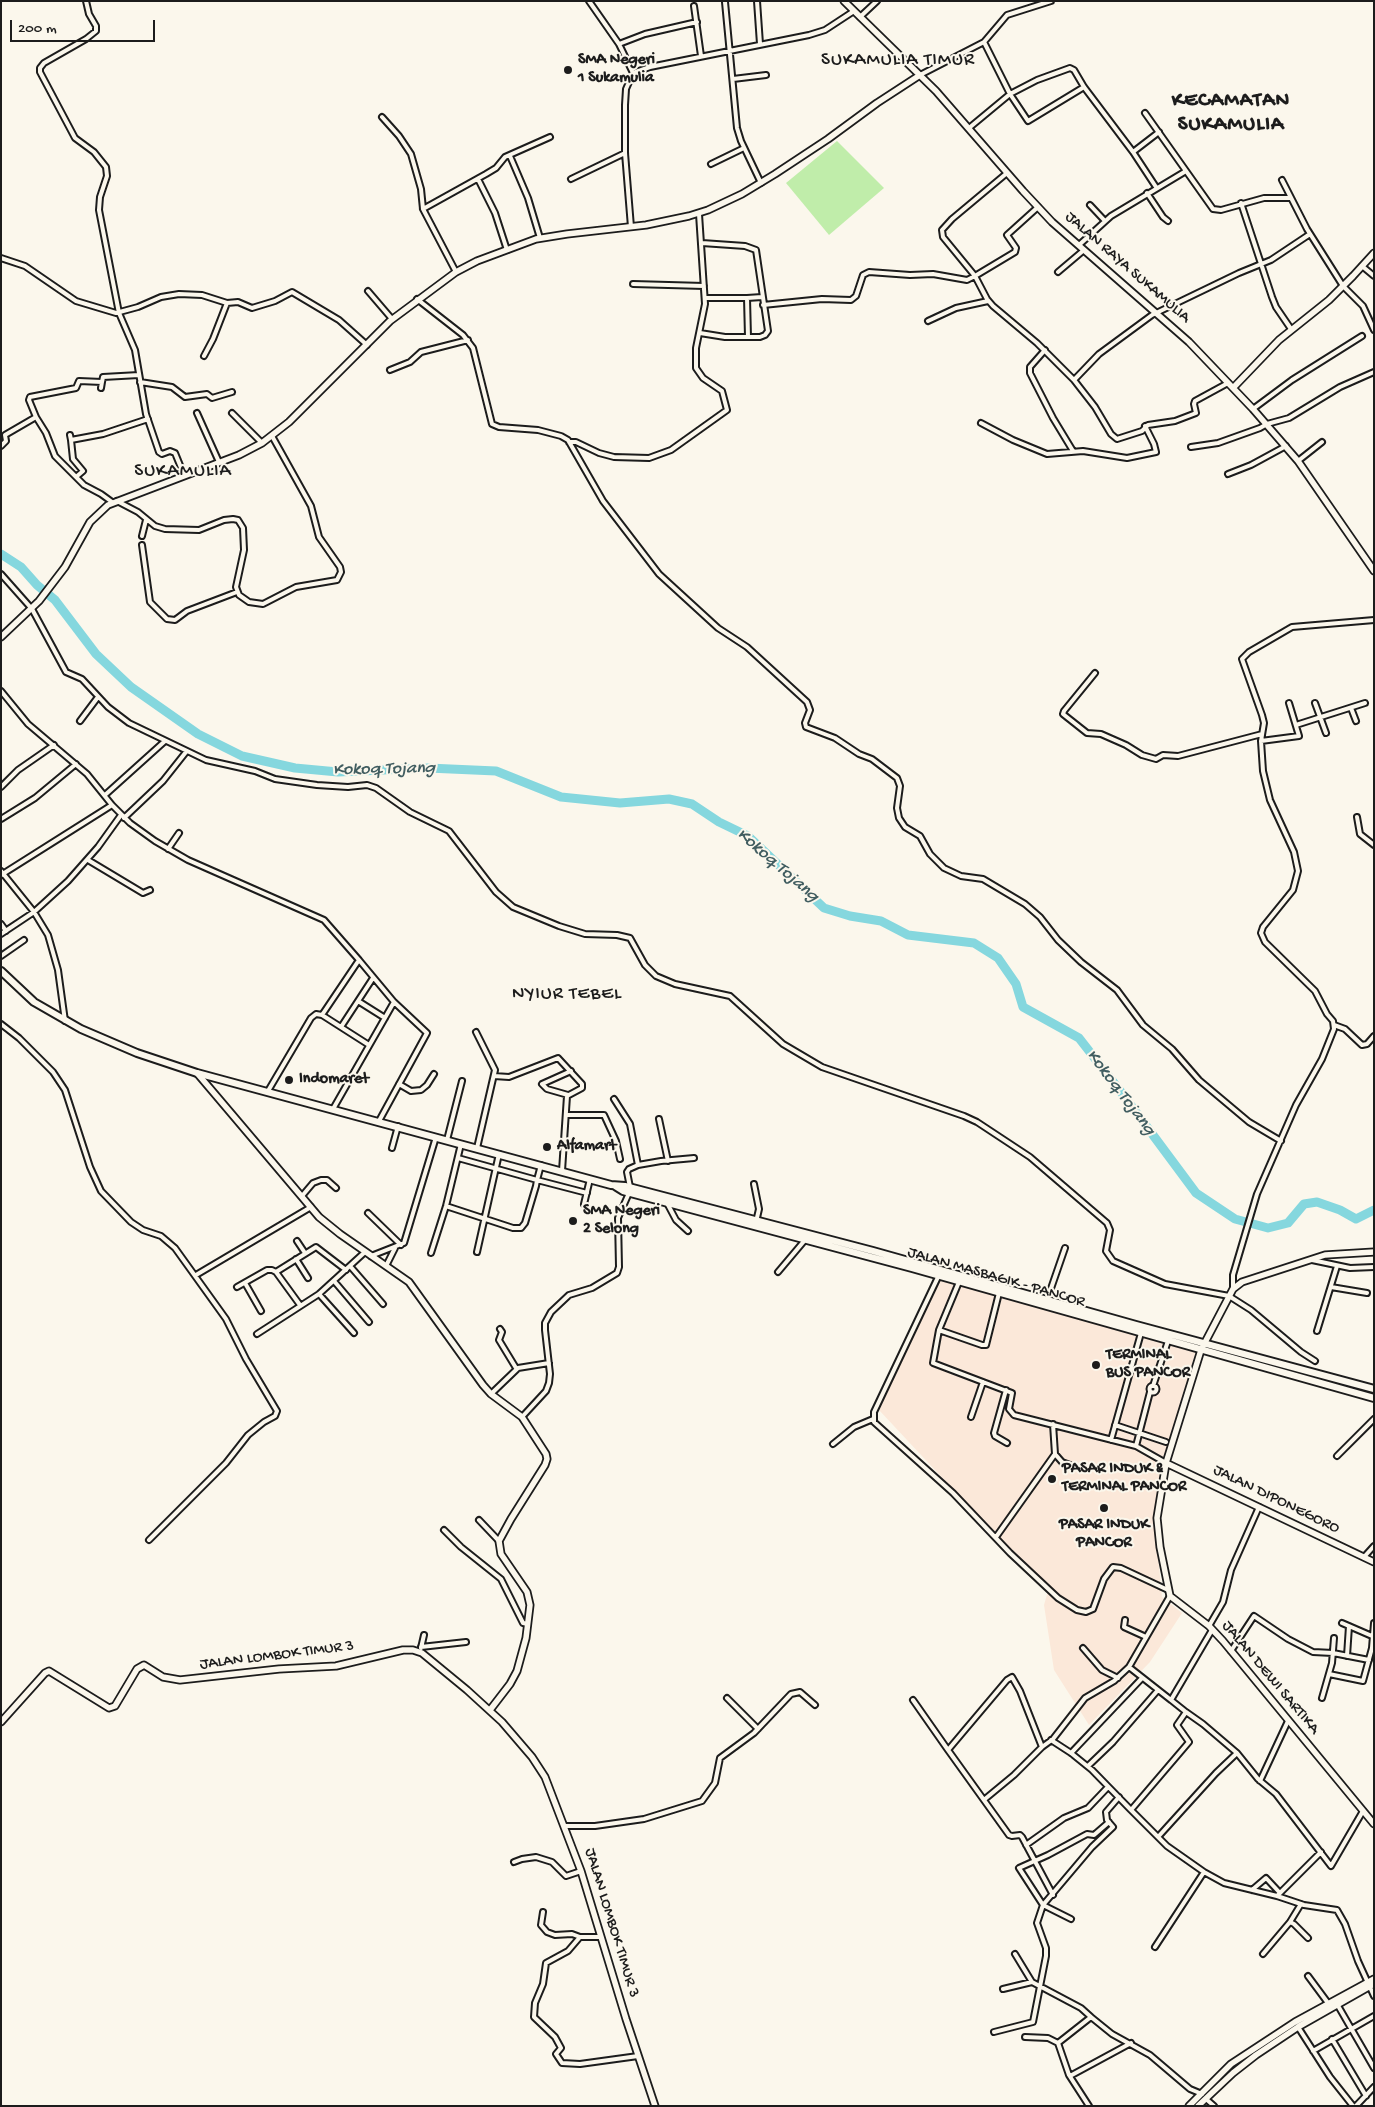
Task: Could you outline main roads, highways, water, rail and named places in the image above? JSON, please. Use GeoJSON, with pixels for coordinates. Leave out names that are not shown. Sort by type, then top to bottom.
{"type":"FeatureCollection","features":[{"type":"Feature","properties":{"kind":"main road","name":"JALAN MASBAGIK - PANCOR"},"geometry":{"type":"LineString","coordinates":[[1,971],[34,1002],[65,1021],[137,1053],[197,1072],[611,1185],[1047,1300],[1374,1398]]}},
{"type":"Feature","properties":{"kind":"main road","name":"JALAN MASBAGIK - PANCOR"},"geometry":{"type":"LineString","coordinates":[[630,1190],[667,1203],[755,1223],[805,1240],[837,1245]]}},
{"type":"Feature","properties":{"kind":"main road","name":"JALAN MASBAGIK - PANCOR"},"geometry":{"type":"LineString","coordinates":[[940,1273],[999,1293],[1141,1333],[1202,1346],[1374,1389]]}},
{"type":"Feature","properties":{"kind":"waterway","name":"Kokoq Tojang"},"geometry":{"type":"LineString","coordinates":[[1,554],[21,567],[37,585],[55,600],[96,654],[131,687],[198,734],[242,756],[295,768],[338,772],[428,768],[496,771],[561,797],[620,803],[669,799],[692,804],[719,822],[748,836],[824,908],[850,916],[881,921],[908,935],[974,943],[998,958],[1016,984],[1023,1007],[1079,1038],[1196,1193],[1235,1219],[1268,1228],[1288,1223],[1304,1204],[1317,1202],[1340,1210],[1356,1219],[1374,1210]]}},
{"type":"Feature","properties":{"kind":"place","name":"SMA Negeri 1 Sukamulia"},"geometry":{"type":"Point","coordinates":[568,70]}},
{"type":"Feature","properties":{"kind":"place","name":"Indomaret"},"geometry":{"type":"Point","coordinates":[289,1080]}},
{"type":"Feature","properties":{"kind":"place","name":"Alfamart"},"geometry":{"type":"Point","coordinates":[547,1147]}},
{"type":"Feature","properties":{"kind":"place","name":"SMA Negeri 2 Selong"},"geometry":{"type":"Point","coordinates":[573,1221]}},
{"type":"Feature","properties":{"kind":"place","name":"TERMINAL BUS PANCOR"},"geometry":{"type":"Point","coordinates":[1096,1365]}},
{"type":"Feature","properties":{"kind":"place","name":"PASAR INDUK & TERMINAL PANCOR"},"geometry":{"type":"Point","coordinates":[1052,1479]}},
{"type":"Feature","properties":{"kind":"place","name":"PASAR INDUK PANCOR"},"geometry":{"type":"Point","coordinates":[1104,1508]}},
{"type":"Feature","properties":{"kind":"district","name":"SUKAMULIA TIMUR"},"geometry":{"type":"Point","coordinates":[898,61]}},
{"type":"Feature","properties":{"kind":"district","name":"KECAMATAN SUKAMULIA"},"geometry":{"type":"Point","coordinates":[1231,114]}},
{"type":"Feature","properties":{"kind":"district","name":"SUKAMULIA"},"geometry":{"type":"Point","coordinates":[183,472]}},
{"type":"Feature","properties":{"kind":"district","name":"NYIUR TEBEL"},"geometry":{"type":"Point","coordinates":[567,995]}}]}
